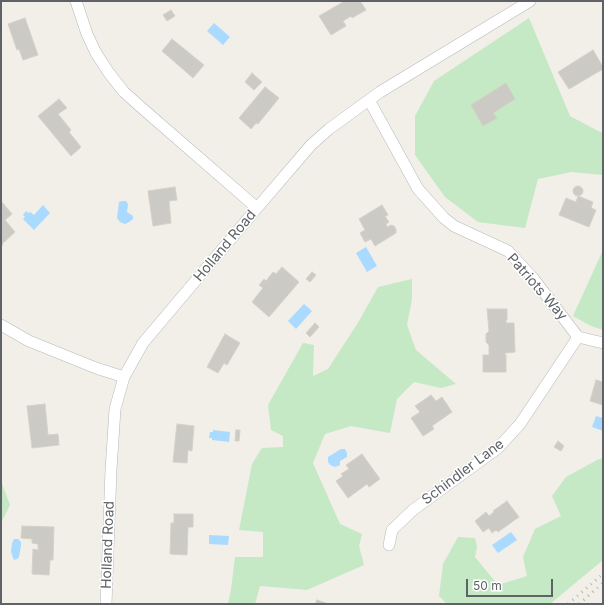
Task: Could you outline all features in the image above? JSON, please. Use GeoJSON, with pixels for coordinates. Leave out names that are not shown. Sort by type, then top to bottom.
{"type":"FeatureCollection","features":[{"type":"Feature","properties":{"kind":"street"},"geometry":{"type":"LineString","coordinates":[[76,1],[87,34],[96,53],[124,92],[257,208]]}},
{"type":"Feature","properties":{"kind":"street","name":"Holland Road"},"geometry":{"type":"LineString","coordinates":[[106,604],[115,409],[124,377],[143,343],[311,145],[328,129],[369,100],[530,1]]}},
{"type":"Feature","properties":{"kind":"street","name":"Patriots Way"},"geometry":{"type":"LineString","coordinates":[[369,100],[418,189],[444,218],[454,226],[508,251],[533,278],[578,337]]}},
{"type":"Feature","properties":{"kind":"street"},"geometry":{"type":"LineString","coordinates":[[1,325],[29,341],[96,368],[124,377]]}},
{"type":"Feature","properties":{"kind":"street"},"geometry":{"type":"LineString","coordinates":[[578,337],[603,343]]}},
{"type":"Feature","properties":{"kind":"street","name":"Schindler Lane"},"geometry":{"type":"LineString","coordinates":[[389,545],[392,530],[413,510],[498,448],[520,424],[578,337]]}},
{"type":"Feature","properties":{"kind":"green space"},"geometry":{"type":"Polygon","coordinates":[[[529,18],[570,116],[600,132],[603,132],[603,175],[571,172],[538,179],[525,228],[478,222],[445,197],[415,155],[415,116],[434,81],[529,18]]]}},
{"type":"Feature","properties":{"kind":"green space"},"geometry":{"type":"Polygon","coordinates":[[[603,250],[603,330],[591,326],[573,316],[603,250]]]}},
{"type":"Feature","properties":{"kind":"green space"},"geometry":{"type":"Polygon","coordinates":[[[412,279],[412,299],[407,325],[416,350],[456,384],[441,388],[414,382],[397,399],[390,433],[351,426],[325,434],[313,463],[340,524],[362,534],[359,546],[364,565],[307,590],[260,586],[255,604],[228,604],[235,557],[263,557],[263,532],[239,530],[252,464],[262,448],[283,447],[283,436],[271,430],[268,405],[303,343],[314,345],[313,376],[328,369],[359,321],[378,287],[412,279]]]}},
{"type":"Feature","properties":{"kind":"green space"},"geometry":{"type":"Polygon","coordinates":[[[603,458],[603,560],[550,604],[447,604],[439,596],[443,564],[458,537],[475,538],[477,547],[475,557],[498,585],[527,576],[523,557],[535,529],[561,516],[552,496],[566,477],[603,458]]]}},
{"type":"Feature","properties":{"kind":"green space"},"geometry":{"type":"Polygon","coordinates":[[[1,481],[10,505],[1,523],[1,481]]]}},
{"type":"Feature","properties":{"kind":"water"},"geometry":{"type":"Polygon","coordinates":[[[214,23],[230,37],[223,45],[207,31],[214,23]]]}},
{"type":"Feature","properties":{"kind":"water"},"geometry":{"type":"Polygon","coordinates":[[[126,201],[128,204],[127,212],[133,216],[133,219],[125,224],[120,222],[117,218],[119,202],[126,201]]]}},
{"type":"Feature","properties":{"kind":"water"},"geometry":{"type":"Polygon","coordinates":[[[43,205],[50,213],[34,230],[23,219],[25,217],[23,215],[26,211],[34,215],[43,205]]]}},
{"type":"Feature","properties":{"kind":"water"},"geometry":{"type":"Polygon","coordinates":[[[366,247],[377,266],[367,272],[356,253],[366,247]]]}},
{"type":"Feature","properties":{"kind":"water"},"geometry":{"type":"Polygon","coordinates":[[[304,304],[312,311],[296,329],[288,321],[304,304]]]}},
{"type":"Feature","properties":{"kind":"water"},"geometry":{"type":"Polygon","coordinates":[[[596,416],[603,418],[603,431],[592,427],[596,416]]]}},
{"type":"Feature","properties":{"kind":"water"},"geometry":{"type":"Polygon","coordinates":[[[213,430],[230,432],[229,442],[212,440],[212,438],[209,438],[210,432],[213,432],[213,430]]]}},
{"type":"Feature","properties":{"kind":"water"},"geometry":{"type":"Polygon","coordinates":[[[341,449],[345,449],[347,457],[340,461],[340,465],[335,467],[330,465],[328,462],[328,457],[341,449]]]}},
{"type":"Feature","properties":{"kind":"water"},"geometry":{"type":"Polygon","coordinates":[[[511,532],[517,540],[498,553],[492,545],[511,532]]]}},
{"type":"Feature","properties":{"kind":"water"},"geometry":{"type":"Polygon","coordinates":[[[209,535],[229,536],[228,545],[209,544],[209,535]]]}},
{"type":"Feature","properties":{"kind":"water"},"geometry":{"type":"Polygon","coordinates":[[[14,539],[18,539],[21,542],[21,546],[19,557],[14,560],[11,552],[14,539]]]}},
{"type":"Feature","properties":{"kind":"building"},"geometry":{"type":"Polygon","coordinates":[[[345,1],[360,1],[366,10],[343,21],[346,26],[331,35],[319,16],[345,1]]]}},
{"type":"Feature","properties":{"kind":"building"},"geometry":{"type":"Polygon","coordinates":[[[171,10],[175,16],[167,21],[163,15],[171,10]]]}},
{"type":"Feature","properties":{"kind":"building"},"geometry":{"type":"Polygon","coordinates":[[[25,18],[38,55],[23,60],[19,49],[17,50],[8,24],[25,18]]]}},
{"type":"Feature","properties":{"kind":"building"},"geometry":{"type":"Polygon","coordinates":[[[172,39],[204,65],[193,78],[162,51],[172,39]]]}},
{"type":"Feature","properties":{"kind":"building"},"geometry":{"type":"Polygon","coordinates":[[[593,50],[603,69],[569,89],[558,72],[593,50]]]}},
{"type":"Feature","properties":{"kind":"building"},"geometry":{"type":"Polygon","coordinates":[[[252,73],[262,82],[254,90],[245,82],[252,73]]]}},
{"type":"Feature","properties":{"kind":"building"},"geometry":{"type":"Polygon","coordinates":[[[506,83],[515,99],[493,113],[497,118],[483,126],[471,105],[506,83]]]}},
{"type":"Feature","properties":{"kind":"building"},"geometry":{"type":"Polygon","coordinates":[[[265,87],[279,98],[258,124],[256,123],[251,129],[239,118],[265,87]]]}},
{"type":"Feature","properties":{"kind":"building"},"geometry":{"type":"Polygon","coordinates":[[[59,99],[67,108],[58,114],[71,130],[69,132],[81,147],[71,156],[38,116],[59,99]]]}},
{"type":"Feature","properties":{"kind":"building"},"geometry":{"type":"Polygon","coordinates":[[[578,186],[583,191],[578,196],[573,191],[578,186]]]}},
{"type":"Feature","properties":{"kind":"building"},"geometry":{"type":"Polygon","coordinates":[[[175,187],[177,200],[169,201],[171,223],[153,226],[148,191],[175,187]]]}},
{"type":"Feature","properties":{"kind":"building"},"geometry":{"type":"Polygon","coordinates":[[[578,196],[593,202],[591,208],[596,210],[589,227],[559,215],[566,198],[576,202],[578,196]]]}},
{"type":"Feature","properties":{"kind":"building"},"geometry":{"type":"Polygon","coordinates":[[[1,201],[12,214],[5,220],[15,232],[1,246],[1,201]]]}},
{"type":"Feature","properties":{"kind":"building"},"geometry":{"type":"Polygon","coordinates":[[[382,205],[388,215],[385,216],[389,222],[386,224],[387,227],[391,225],[394,226],[396,233],[375,246],[371,239],[365,242],[360,233],[365,230],[359,219],[382,205]]]}},
{"type":"Feature","properties":{"kind":"building"},"geometry":{"type":"Polygon","coordinates":[[[282,267],[299,282],[269,317],[252,302],[263,288],[259,285],[264,279],[266,281],[273,272],[276,274],[282,267]]]}},
{"type":"Feature","properties":{"kind":"building"},"geometry":{"type":"Polygon","coordinates":[[[312,272],[316,275],[310,282],[306,279],[312,272]]]}},
{"type":"Feature","properties":{"kind":"building"},"geometry":{"type":"Polygon","coordinates":[[[487,309],[507,309],[506,323],[514,323],[515,352],[505,353],[506,372],[483,372],[483,355],[489,355],[489,345],[486,342],[486,334],[489,331],[487,309]]]}},
{"type":"Feature","properties":{"kind":"building"},"geometry":{"type":"Polygon","coordinates":[[[315,323],[319,327],[310,337],[306,333],[315,323]]]}},
{"type":"Feature","properties":{"kind":"building"},"geometry":{"type":"Polygon","coordinates":[[[225,334],[240,343],[227,365],[224,363],[218,373],[207,367],[225,334]]]}},
{"type":"Feature","properties":{"kind":"building"},"geometry":{"type":"Polygon","coordinates":[[[596,380],[603,382],[603,405],[590,401],[596,380]]]}},
{"type":"Feature","properties":{"kind":"building"},"geometry":{"type":"Polygon","coordinates":[[[431,395],[436,401],[442,397],[452,412],[432,426],[434,429],[423,436],[411,418],[420,412],[415,406],[431,395]]]}},
{"type":"Feature","properties":{"kind":"building"},"geometry":{"type":"Polygon","coordinates":[[[45,404],[48,435],[58,434],[59,445],[32,448],[27,406],[45,404]]]}},
{"type":"Feature","properties":{"kind":"building"},"geometry":{"type":"Polygon","coordinates":[[[177,424],[194,426],[192,451],[188,450],[187,463],[173,462],[177,424]]]}},
{"type":"Feature","properties":{"kind":"building"},"geometry":{"type":"Polygon","coordinates":[[[236,430],[240,430],[239,441],[235,441],[236,430]]]}},
{"type":"Feature","properties":{"kind":"building"},"geometry":{"type":"Polygon","coordinates":[[[558,441],[564,446],[561,451],[554,447],[558,441]]]}},
{"type":"Feature","properties":{"kind":"building"},"geometry":{"type":"Polygon","coordinates":[[[362,454],[380,479],[369,487],[367,484],[348,498],[336,481],[343,476],[341,474],[349,469],[346,465],[362,454]]]}},
{"type":"Feature","properties":{"kind":"building"},"geometry":{"type":"Polygon","coordinates":[[[507,501],[519,517],[498,532],[496,530],[492,533],[489,528],[483,532],[475,521],[486,512],[489,516],[494,512],[493,511],[507,501]]]}},
{"type":"Feature","properties":{"kind":"building"},"geometry":{"type":"Polygon","coordinates":[[[174,514],[193,514],[193,527],[188,527],[187,555],[170,554],[171,523],[174,523],[174,514]]]}},
{"type":"Feature","properties":{"kind":"building"},"geometry":{"type":"Polygon","coordinates":[[[22,526],[54,527],[53,560],[50,560],[49,575],[32,574],[33,549],[38,550],[38,544],[32,543],[32,539],[21,538],[22,526]]]}},
{"type":"Feature","properties":{"kind":"building"},"geometry":{"type":"Polygon","coordinates":[[[317,600],[329,604],[315,604],[317,600]]]}},
{"type":"Feature","properties":{"kind":"railway"},"geometry":{"type":"LineString","coordinates":[[568,604],[603,574]]}},
{"type":"Feature","properties":{"kind":"railway"},"geometry":{"type":"LineString","coordinates":[[579,604],[603,583]]}}]}
